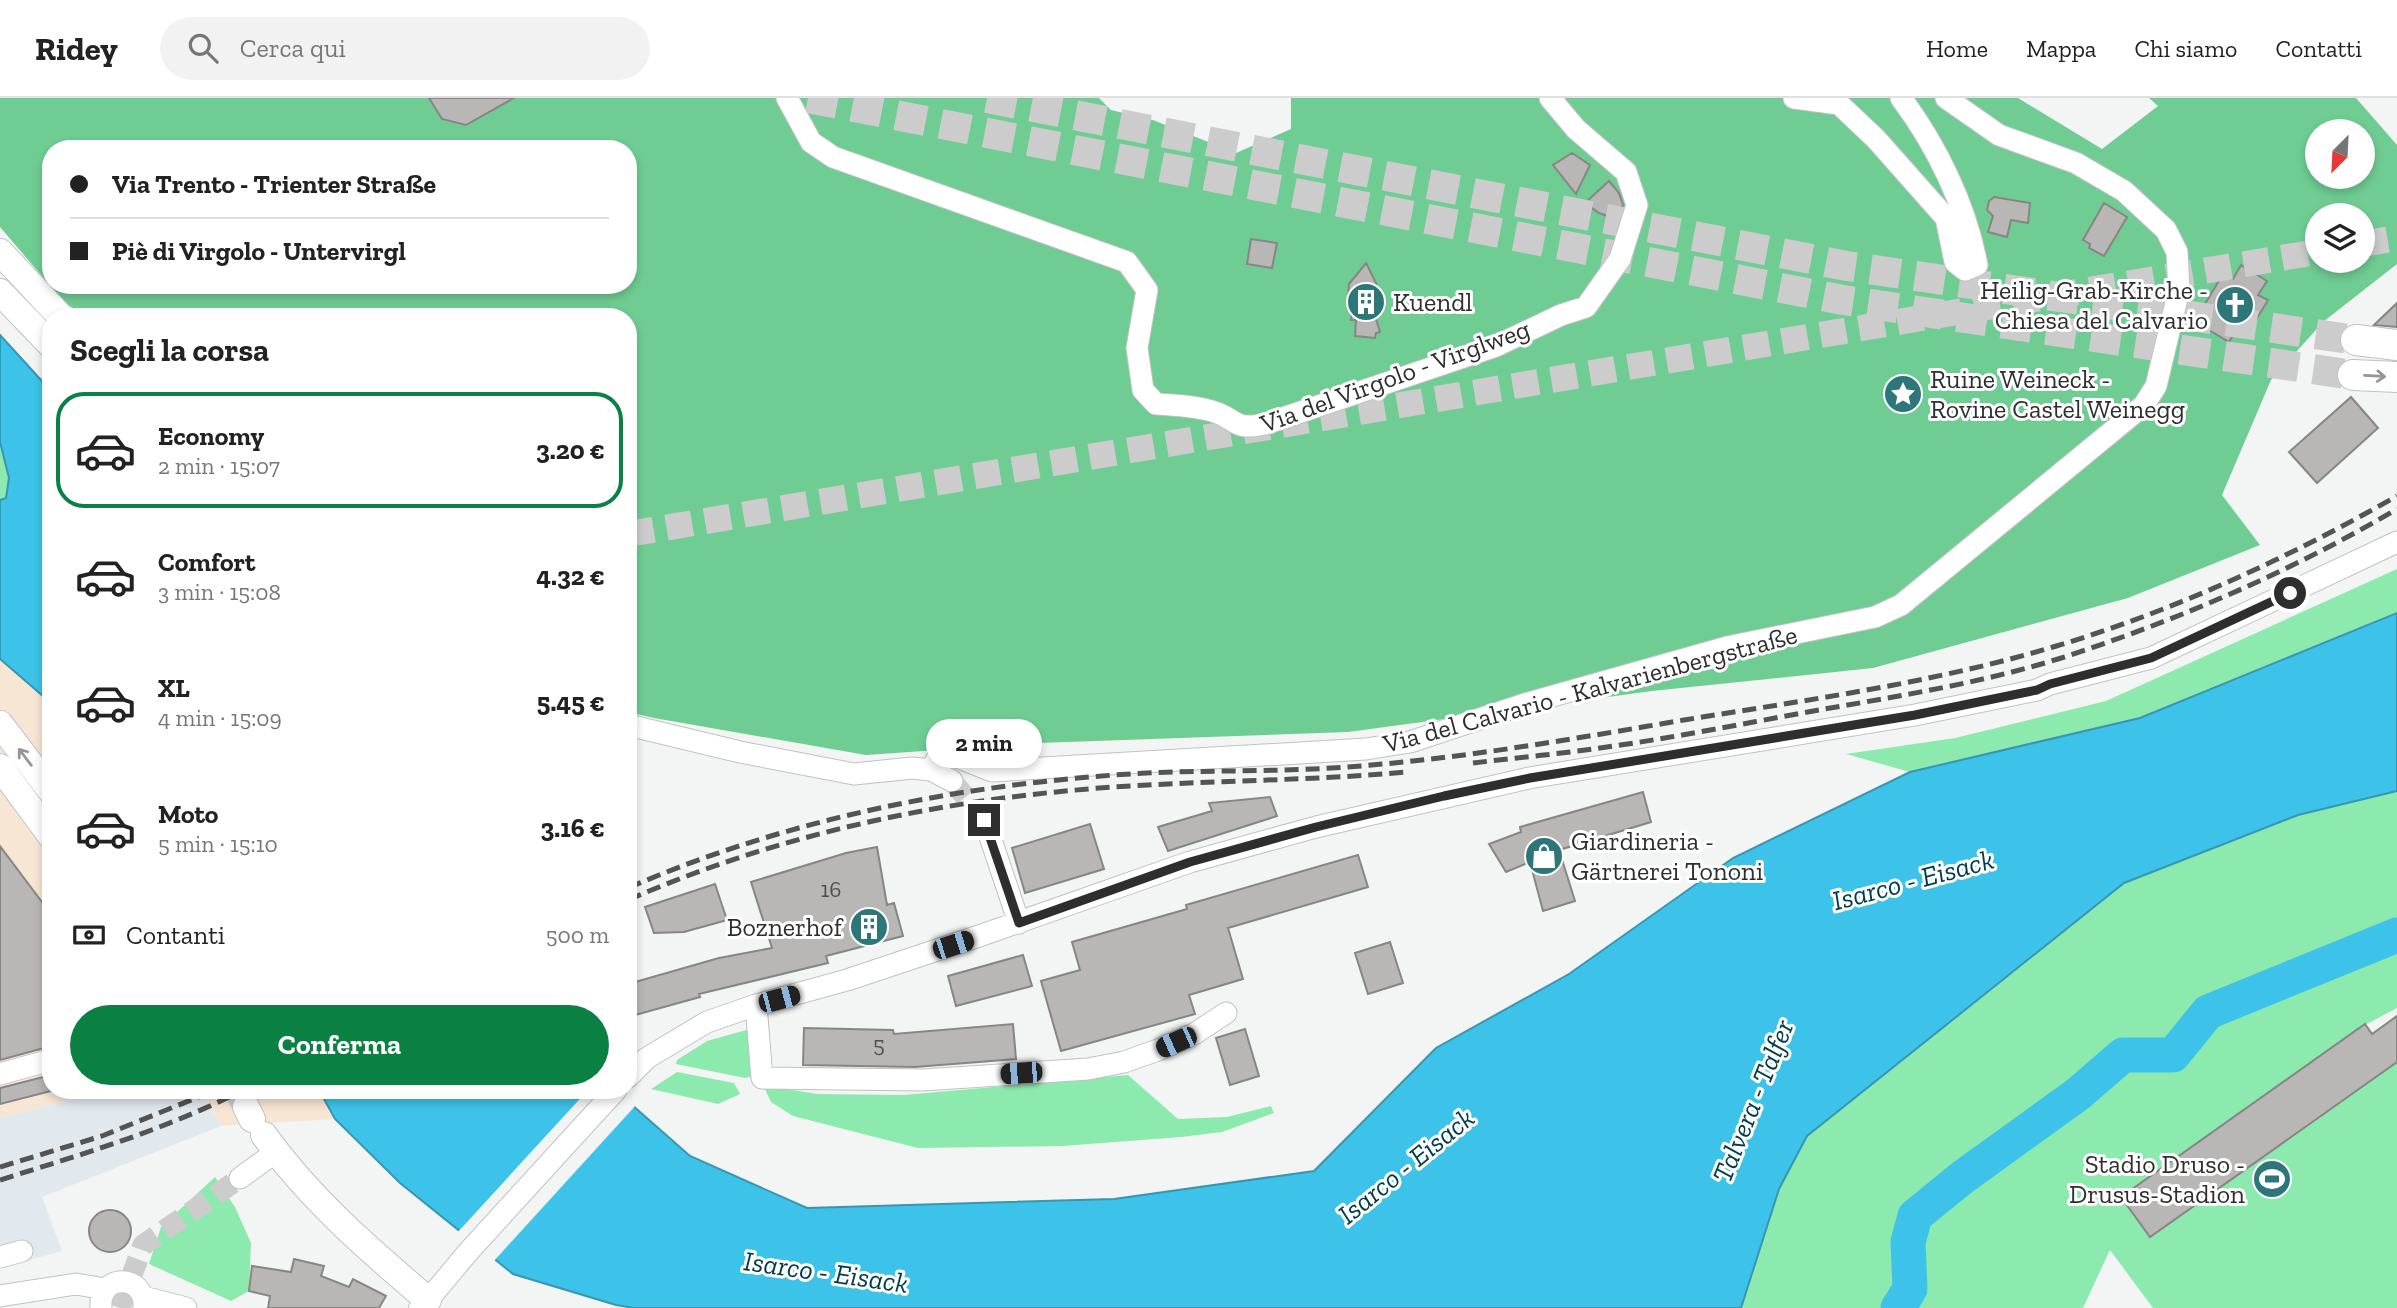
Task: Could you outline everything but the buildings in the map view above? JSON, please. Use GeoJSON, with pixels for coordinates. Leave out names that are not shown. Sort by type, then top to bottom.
{"type":"FeatureCollection","features":[{"type":"Feature","properties":{"kind":"highway"},"geometry":{"type":"LineString","coordinates":[[2356,340],[2397,345]]}},
{"type":"Feature","properties":{"kind":"highway"},"geometry":{"type":"LineString","coordinates":[[2353,375],[2397,377]]}},
{"type":"Feature","properties":{"kind":"main road"},"geometry":{"type":"LineString","coordinates":[[0,252],[53,308]]}},
{"type":"Feature","properties":{"kind":"main road"},"geometry":{"type":"LineString","coordinates":[[5,298],[42,336]]}},
{"type":"Feature","properties":{"kind":"main road"},"geometry":{"type":"LineString","coordinates":[[0,724],[42,779]]}},
{"type":"Feature","properties":{"kind":"main road"},"geometry":{"type":"LineString","coordinates":[[0,767],[42,824]]}},
{"type":"Feature","properties":{"kind":"main road"},"geometry":{"type":"LineString","coordinates":[[260,1128],[290,1170],[425,1304]]}},
{"type":"Feature","properties":{"kind":"street","name":"Via del Virgolo - Virglweg"},"geometry":{"type":"LineString","coordinates":[[787,98],[811,142],[833,157],[1127,262],[1147,290],[1137,348],[1143,390],[1156,404],[1216,412],[1247,428],[1496,345],[1561,315],[1586,307],[1620,259],[1637,205],[1626,172],[1576,129],[1549,98]]}},
{"type":"Feature","properties":{"kind":"street"},"geometry":{"type":"LineString","coordinates":[[1794,98],[1839,104],[1876,139],[1946,218],[1955,262],[1965,270],[1977,265],[1971,230],[1947,174],[1901,98]]}},
{"type":"Feature","properties":{"kind":"street","name":"Via del Calvario - Kalvarienbergstraße"},"geometry":{"type":"LineString","coordinates":[[931,770],[937,759],[952,755],[992,771],[1366,749],[1410,742],[1528,703],[1727,647],[1874,617],[1901,605],[2144,405],[2155,386],[2172,328],[2179,290],[2177,252],[2165,230],[2124,191],[2076,163],[1999,135],[1947,98]]}},
{"type":"Feature","properties":{"kind":"street"},"geometry":{"type":"LineString","coordinates":[[637,1068],[707,1022],[1019,923],[1190,862],[1316,827],[1530,778],[1915,715],[2037,690],[2050,684],[2151,658],[2397,542]]}},
{"type":"Feature","properties":{"kind":"street"},"geometry":{"type":"LineString","coordinates":[[637,731],[854,774],[912,768],[931,770],[952,781]]}},
{"type":"Feature","properties":{"kind":"street"},"geometry":{"type":"LineString","coordinates":[[0,785],[30,824],[42,829]]}},
{"type":"Feature","properties":{"kind":"street"},"geometry":{"type":"LineString","coordinates":[[984,820],[1019,923]]}},
{"type":"Feature","properties":{"kind":"street"},"geometry":{"type":"LineString","coordinates":[[756,1005],[762,1078],[923,1080],[1088,1069],[1147,1054],[1194,1034],[1226,1013]]}},
{"type":"Feature","properties":{"kind":"street"},"geometry":{"type":"LineString","coordinates":[[0,1074],[28,1061],[42,1060]]}},
{"type":"Feature","properties":{"kind":"street"},"geometry":{"type":"LineString","coordinates":[[425,1304],[469,1251],[608,1099]]}},
{"type":"Feature","properties":{"kind":"street"},"geometry":{"type":"LineString","coordinates":[[240,1178],[260,1128]]}},
{"type":"Feature","properties":{"kind":"street"},"geometry":{"type":"LineString","coordinates":[[0,1257],[22,1251]]}},
{"type":"Feature","properties":{"kind":"street"},"geometry":{"type":"LineString","coordinates":[[0,1296],[76,1284],[103,1299],[113,1283],[122,1281],[132,1283],[139,1289],[144,1303],[186,1308]]}},
{"type":"Feature","properties":{"kind":"shaded area"},"geometry":{"type":"Polygon","coordinates":[[[0,659],[42,695],[42,1099],[75,1099],[0,1118],[0,659]]]}},
{"type":"Feature","properties":{"kind":"shaded area"},"geometry":{"type":"Polygon","coordinates":[[[75,1099],[204,1099],[221,1126],[42,1197],[62,1251],[0,1268],[0,1118],[75,1099]]]}},
{"type":"Feature","properties":{"kind":"shaded area"},"geometry":{"type":"Polygon","coordinates":[[[204,1099],[324,1099],[335,1119],[221,1126],[204,1099]]]}},
{"type":"Feature","properties":{"kind":"green space"},"geometry":{"type":"Polygon","coordinates":[[[0,98],[1099,98],[1111,110],[1153,120],[1236,153],[1291,129],[1291,98],[2018,98],[2102,149],[2158,106],[2149,98],[2356,98],[2374,119],[2305,119],[2305,189],[2375,189],[2375,120],[2397,145],[2397,264],[2323,322],[2271,380],[2222,495],[2260,545],[2128,598],[1873,668],[1652,691],[1348,732],[1039,743],[866,755],[637,714],[637,308],[73,308],[57,294],[637,294],[637,140],[42,140],[42,276],[0,227],[0,98]]]}},
{"type":"Feature","properties":{"kind":"green space"},"geometry":{"type":"Polygon","coordinates":[[[0,442],[9,478],[6,498],[0,500],[0,442]]]}},
{"type":"Feature","properties":{"kind":"green space"},"geometry":{"type":"Polygon","coordinates":[[[2397,569],[2397,613],[2140,718],[1910,772],[1846,754],[1955,738],[2106,701],[2397,569]]]}},
{"type":"Feature","properties":{"kind":"green space"},"geometry":{"type":"Polygon","coordinates":[[[2397,791],[2397,1008],[2365,1025],[2372,1034],[2397,1016],[2397,1308],[2153,1308],[2110,1250],[2083,1308],[1741,1308],[1779,1189],[1807,1136],[2124,883],[2298,815],[2397,791]]]}},
{"type":"Feature","properties":{"kind":"green space"},"geometry":{"type":"Polygon","coordinates":[[[757,1027],[757,1075],[745,1078],[676,1064],[677,1060],[707,1041],[757,1027]]]}},
{"type":"Feature","properties":{"kind":"green space"},"geometry":{"type":"Polygon","coordinates":[[[677,1072],[734,1083],[740,1094],[718,1104],[651,1089],[677,1072]]]}},
{"type":"Feature","properties":{"kind":"green space"},"geometry":{"type":"Polygon","coordinates":[[[1128,1075],[1178,1119],[1227,1117],[1271,1106],[1274,1113],[1222,1132],[1181,1137],[1063,1146],[918,1148],[793,1116],[771,1102],[763,1085],[817,1094],[904,1095],[1128,1075]]]}},
{"type":"Feature","properties":{"kind":"green space"},"geometry":{"type":"Polygon","coordinates":[[[215,1177],[235,1207],[251,1243],[249,1291],[231,1301],[149,1264],[161,1227],[215,1177]]]}},
{"type":"Feature","properties":{"kind":"water"},"geometry":{"type":"Polygon","coordinates":[[[0,335],[42,381],[42,695],[0,659],[0,500],[6,498],[9,478],[0,442],[0,335]]]}},
{"type":"Feature","properties":{"kind":"water"},"geometry":{"type":"Polygon","coordinates":[[[2397,613],[2397,791],[2298,815],[2124,883],[1807,1136],[1779,1189],[1741,1308],[634,1308],[513,1274],[400,1183],[335,1119],[324,1099],[625,1099],[690,1156],[807,1208],[1114,1199],[1314,1171],[1436,1048],[1569,974],[1733,858],[1910,772],[2140,718],[2397,613]]]}},
{"type":"Feature","properties":{"kind":"pier"},"geometry":{"type":"Polygon","coordinates":[[[580,1099],[631,1099],[637,1104],[493,1262],[457,1233],[580,1099]]]}},
{"type":"Feature","properties":{"kind":"waterway"},"geometry":{"type":"LineString","coordinates":[[1898,1308],[1910,1289],[1908,1242],[1915,1216],[1963,1177],[2078,1094],[2123,1055],[2173,1055],[2208,1012],[2397,935]]}},
{"type":"Feature","properties":{"kind":"tunnel"},"geometry":{"type":"LineString","coordinates":[[808,98],[1843,300],[2353,375]]}},
{"type":"Feature","properties":{"kind":"tunnel"},"geometry":{"type":"LineString","coordinates":[[987,98],[1847,266],[2356,340]]}},
{"type":"Feature","properties":{"kind":"tunnel"},"geometry":{"type":"LineString","coordinates":[[2375,242],[2397,238]]}},
{"type":"Feature","properties":{"kind":"tunnel"},"geometry":{"type":"LineString","coordinates":[[637,532],[2305,254]]}},
{"type":"Feature","properties":{"kind":"tunnel"},"geometry":{"type":"LineString","coordinates":[[952,781],[984,819]]}},
{"type":"Feature","properties":{"kind":"tunnel"},"geometry":{"type":"LineString","coordinates":[[22,786],[42,803]]}},
{"type":"Feature","properties":{"kind":"tunnel"},"geometry":{"type":"LineString","coordinates":[[241,1099],[246,1107]]}},
{"type":"Feature","properties":{"kind":"tunnel"},"geometry":{"type":"LineString","coordinates":[[120,1308],[143,1245],[240,1178]]}},
{"type":"Feature","properties":{"kind":"railway"},"geometry":{"type":"LineString","coordinates":[[637,884],[753,841],[817,823],[947,795],[1079,778],[1146,773],[1322,769],[1474,754],[1823,698],[1962,671],[2098,633],[2186,600],[2272,562],[2397,496]]}},
{"type":"Feature","properties":{"kind":"railway"},"geometry":{"type":"LineString","coordinates":[[1473,763],[1682,735],[1940,688],[2029,668],[2146,628],[2232,593],[2315,554],[2397,509]]}},
{"type":"Feature","properties":{"kind":"railway"},"geometry":{"type":"LineString","coordinates":[[637,896],[690,875],[818,834],[948,806],[1081,790],[1407,772]]}},
{"type":"Feature","properties":{"kind":"railway"},"geometry":{"type":"LineString","coordinates":[[0,1167],[102,1136],[194,1099]]}},
{"type":"Feature","properties":{"kind":"railway"},"geometry":{"type":"LineString","coordinates":[[0,1180],[154,1129],[224,1099]]}},
{"type":"Feature","properties":{"kind":"place","name":"Kuendl"},"geometry":{"type":"Point","coordinates":[1366,302]}},
{"type":"Feature","properties":{"kind":"place","name":"Heilig-Grab-Kirche - Chiesa del Calvario"},"geometry":{"type":"Point","coordinates":[2235,305]}},
{"type":"Feature","properties":{"kind":"place","name":"Ruine Weineck - Rovine Castel Weinegg"},"geometry":{"type":"Point","coordinates":[1903,394]}},
{"type":"Feature","properties":{"kind":"place","name":"Giardineria - Gärtnerei Tononi"},"geometry":{"type":"Point","coordinates":[1544,856]}},
{"type":"Feature","properties":{"kind":"place","name":"Boznerhof"},"geometry":{"type":"Point","coordinates":[869,927]}},
{"type":"Feature","properties":{"kind":"place","name":"Stadio Druso - Drusus-Stadion"},"geometry":{"type":"Point","coordinates":[2272,1179]}},
{"type":"Feature","properties":{"kind":"route"},"geometry":{"type":"LineString","coordinates":[[984,820],[1019,923],[1190,862],[1316,827],[1444,796],[1530,778],[1915,715],[2037,690],[2050,684],[2151,658],[2290,593]]}},
{"type":"Feature","properties":{"kind":"water label","name":"Isarco - Eisack"},"geometry":{"type":"Point","coordinates":[1913,880]}},
{"type":"Feature","properties":{"kind":"water label","name":"Talvera - Talfer"},"geometry":{"type":"Point","coordinates":[1753,1101]}},
{"type":"Feature","properties":{"kind":"water label","name":"Isarco - Eisack"},"geometry":{"type":"Point","coordinates":[1406,1166]}},
{"type":"Feature","properties":{"kind":"water label","name":"Isarco - Eisack"},"geometry":{"type":"Point","coordinates":[826,1272]}}]}
